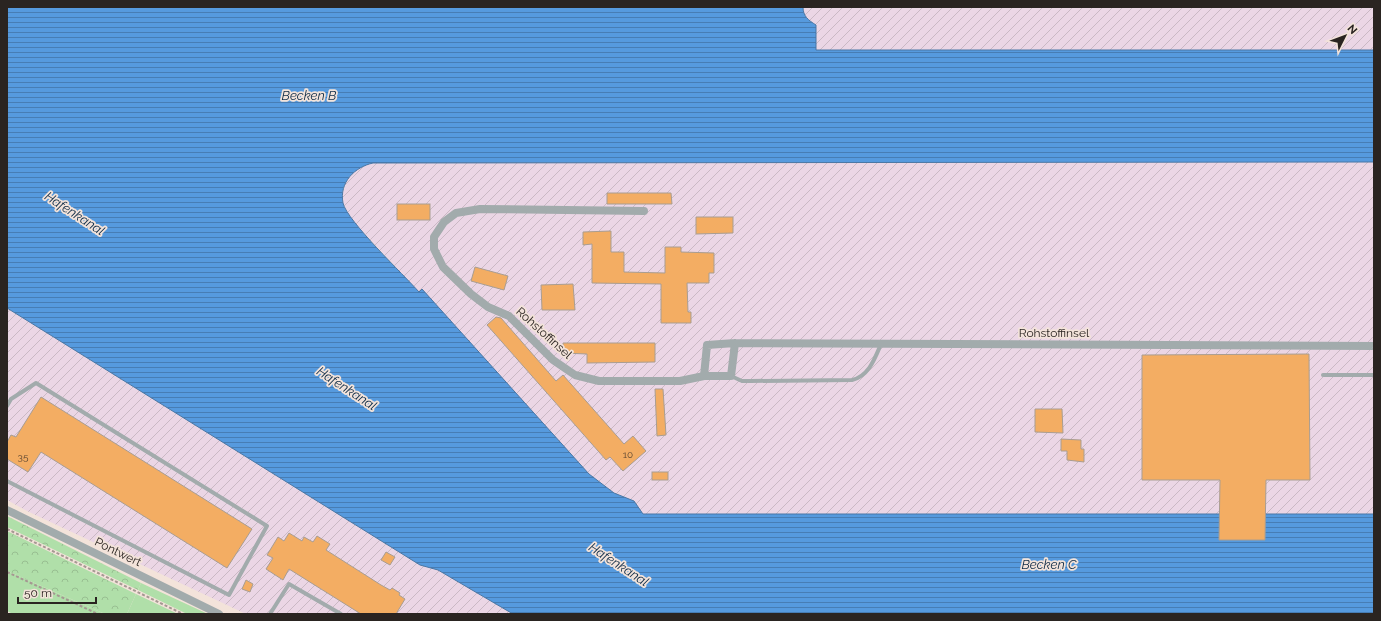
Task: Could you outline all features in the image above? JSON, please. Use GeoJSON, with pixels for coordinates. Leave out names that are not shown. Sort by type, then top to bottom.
{"type":"FeatureCollection","features":[{"type":"Feature","properties":{"kind":"street","name":"Rohstoffinsel"},"geometry":{"type":"LineString","coordinates":[[644,211],[480,209],[456,213],[444,222],[434,236],[434,249],[443,266],[471,294],[488,307],[509,316],[553,360],[575,375],[600,381],[680,381],[704,376],[731,376]]}},
{"type":"Feature","properties":{"kind":"street","name":"Rohstoffinsel"},"geometry":{"type":"LineString","coordinates":[[704,376],[707,345],[735,343],[1374,346]]}},
{"type":"Feature","properties":{"kind":"street"},"geometry":{"type":"LineString","coordinates":[[731,376],[735,343]]}},
{"type":"Feature","properties":{"kind":"street","name":"Pontwert"},"geometry":{"type":"LineString","coordinates":[[7,510],[219,614]]}},
{"type":"Feature","properties":{"kind":"lane"},"geometry":{"type":"LineString","coordinates":[[731,376],[742,381],[852,380],[860,378],[866,373],[882,344]]}},
{"type":"Feature","properties":{"kind":"lane"},"geometry":{"type":"LineString","coordinates":[[1323,375],[1374,375]]}},
{"type":"Feature","properties":{"kind":"lane"},"geometry":{"type":"LineString","coordinates":[[7,406],[11,399],[36,384],[267,526],[229,594],[7,481]]}},
{"type":"Feature","properties":{"kind":"lane"},"geometry":{"type":"LineString","coordinates":[[270,614],[289,584],[341,614]]}},
{"type":"Feature","properties":{"kind":"path"},"geometry":{"type":"LineString","coordinates":[[7,529],[183,614]]}},
{"type":"Feature","properties":{"kind":"path"},"geometry":{"type":"LineString","coordinates":[[7,572],[98,614]]}},
{"type":"Feature","properties":{"kind":"shaded area"},"geometry":{"type":"Polygon","coordinates":[[[803,7],[1374,7],[1374,50],[816,50],[816,25],[808,20],[803,12],[803,7]]]}},
{"type":"Feature","properties":{"kind":"shaded area"},"geometry":{"type":"Polygon","coordinates":[[[1374,162],[1374,514],[643,514],[634,501],[614,493],[589,474],[422,290],[419,292],[351,219],[343,203],[343,192],[346,181],[353,172],[362,165],[373,163],[1374,162]]]}},
{"type":"Feature","properties":{"kind":"shaded area"},"geometry":{"type":"Polygon","coordinates":[[[7,308],[420,565],[438,570],[513,614],[246,614],[27,511],[7,500],[7,308]]]}},
{"type":"Feature","properties":{"kind":"green space"},"geometry":{"type":"Polygon","coordinates":[[[7,516],[141,583],[138,590],[7,527],[7,516]]]}},
{"type":"Feature","properties":{"kind":"green space"},"geometry":{"type":"Polygon","coordinates":[[[7,531],[136,594],[127,614],[105,614],[7,571],[7,531]]]}},
{"type":"Feature","properties":{"kind":"green space"},"geometry":{"type":"Polygon","coordinates":[[[7,571],[105,614],[13,614],[7,611],[7,571]]]}},
{"type":"Feature","properties":{"kind":"green space"},"geometry":{"type":"Polygon","coordinates":[[[141,583],[208,614],[187,614],[138,590],[141,583]]]}},
{"type":"Feature","properties":{"kind":"green space"},"geometry":{"type":"Polygon","coordinates":[[[136,594],[178,614],[127,614],[136,594]]]}},
{"type":"Feature","properties":{"kind":"water"},"geometry":{"type":"Polygon","coordinates":[[[7,7],[803,7],[806,18],[816,25],[816,50],[1374,50],[1374,162],[373,163],[360,168],[350,177],[343,188],[342,195],[343,203],[347,211],[365,235],[419,292],[422,289],[589,474],[614,493],[634,501],[643,514],[1374,514],[1374,614],[513,614],[438,570],[420,565],[7,308],[7,7]]]}},
{"type":"Feature","properties":{"kind":"building"},"geometry":{"type":"Polygon","coordinates":[[[607,193],[671,193],[672,204],[607,204],[607,193]]]}},
{"type":"Feature","properties":{"kind":"building"},"geometry":{"type":"Polygon","coordinates":[[[397,204],[430,204],[430,220],[397,220],[397,204]]]}},
{"type":"Feature","properties":{"kind":"building"},"geometry":{"type":"Polygon","coordinates":[[[696,217],[733,217],[733,233],[696,234],[696,217]]]}},
{"type":"Feature","properties":{"kind":"building"},"geometry":{"type":"Polygon","coordinates":[[[611,231],[611,252],[624,252],[624,272],[665,273],[665,247],[681,247],[681,252],[714,253],[714,273],[709,273],[709,283],[687,283],[688,312],[691,312],[691,323],[661,323],[661,284],[592,283],[592,244],[583,245],[583,232],[611,231]]]}},
{"type":"Feature","properties":{"kind":"building"},"geometry":{"type":"Polygon","coordinates":[[[475,267],[508,276],[504,290],[471,281],[475,267]]]}},
{"type":"Feature","properties":{"kind":"building"},"geometry":{"type":"Polygon","coordinates":[[[573,284],[575,310],[542,310],[541,285],[573,284]]]}},
{"type":"Feature","properties":{"kind":"building"},"geometry":{"type":"Polygon","coordinates":[[[496,317],[501,318],[556,381],[563,375],[624,444],[633,436],[646,451],[623,471],[610,457],[606,460],[487,325],[496,317]]]}},
{"type":"Feature","properties":{"kind":"building"},"geometry":{"type":"Polygon","coordinates":[[[563,343],[655,343],[655,362],[587,363],[587,354],[563,353],[563,343]]]}},
{"type":"Feature","properties":{"kind":"building"},"geometry":{"type":"Polygon","coordinates":[[[1309,354],[1310,480],[1266,480],[1265,540],[1219,540],[1220,480],[1142,480],[1142,355],[1309,354]]]}},
{"type":"Feature","properties":{"kind":"building"},"geometry":{"type":"Polygon","coordinates":[[[655,389],[663,389],[666,435],[657,436],[655,389]]]}},
{"type":"Feature","properties":{"kind":"building"},"geometry":{"type":"Polygon","coordinates":[[[41,397],[252,529],[227,568],[41,452],[28,472],[7,459],[7,442],[11,435],[16,437],[41,397]]]}},
{"type":"Feature","properties":{"kind":"building"},"geometry":{"type":"Polygon","coordinates":[[[1035,409],[1062,409],[1063,433],[1035,432],[1035,409]]]}},
{"type":"Feature","properties":{"kind":"building"},"geometry":{"type":"Polygon","coordinates":[[[1061,439],[1081,440],[1081,449],[1084,449],[1084,462],[1067,460],[1067,451],[1061,451],[1061,439]]]}},
{"type":"Feature","properties":{"kind":"building"},"geometry":{"type":"Polygon","coordinates":[[[652,472],[668,472],[668,480],[652,480],[652,472]]]}},
{"type":"Feature","properties":{"kind":"building"},"geometry":{"type":"Polygon","coordinates":[[[289,533],[302,541],[304,537],[313,542],[317,536],[330,544],[326,550],[381,585],[390,590],[392,588],[400,593],[399,595],[405,599],[396,614],[361,614],[289,569],[283,580],[266,569],[273,558],[267,555],[278,537],[284,541],[289,533]]]}},
{"type":"Feature","properties":{"kind":"building"},"geometry":{"type":"Polygon","coordinates":[[[386,552],[395,557],[390,565],[381,560],[386,552]]]}},
{"type":"Feature","properties":{"kind":"building"},"geometry":{"type":"Polygon","coordinates":[[[246,580],[253,584],[250,592],[242,589],[246,580]]]}},
{"type":"Feature","properties":{"kind":"water label","name":"Becken B"},"geometry":{"type":"Point","coordinates":[309,95]}},
{"type":"Feature","properties":{"kind":"water label","name":"Hafenkanal"},"geometry":{"type":"Point","coordinates":[75,213]}},
{"type":"Feature","properties":{"kind":"water label","name":"Hafenkanal"},"geometry":{"type":"Point","coordinates":[347,388]}},
{"type":"Feature","properties":{"kind":"water label","name":"Hafenkanal"},"geometry":{"type":"Point","coordinates":[619,564]}},
{"type":"Feature","properties":{"kind":"water label","name":"Becken C"},"geometry":{"type":"Point","coordinates":[1049,564]}}]}
